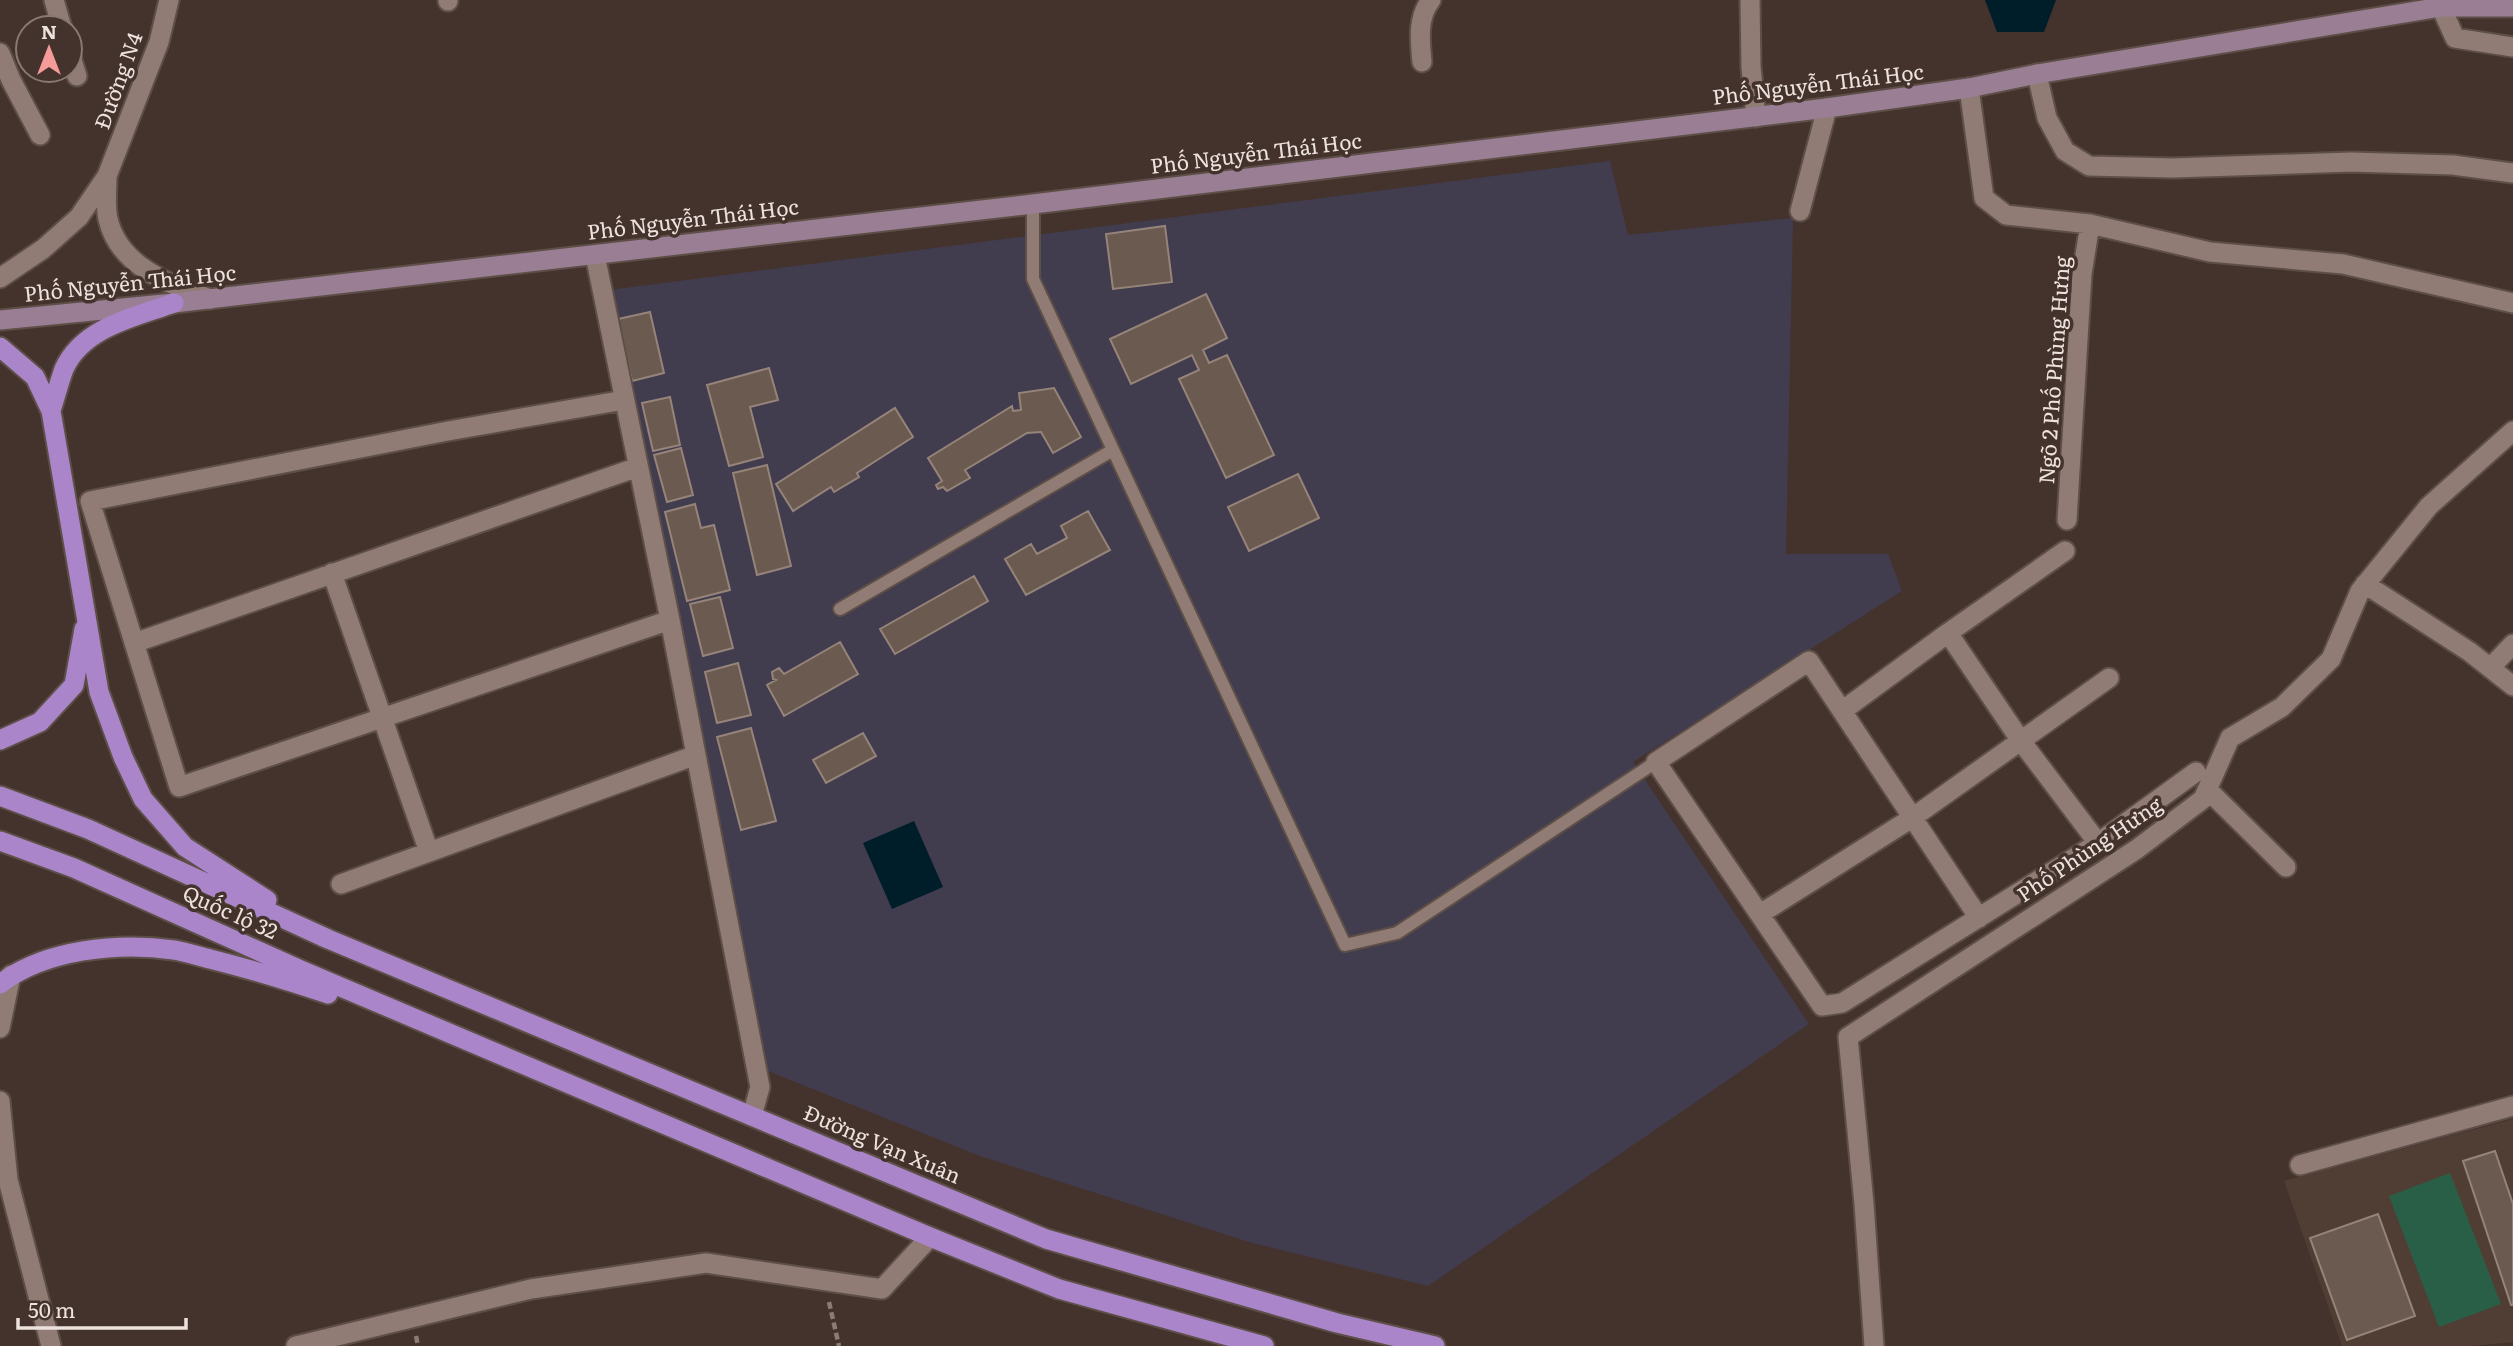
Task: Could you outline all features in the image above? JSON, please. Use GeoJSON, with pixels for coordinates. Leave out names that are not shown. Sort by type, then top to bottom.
{"type":"FeatureCollection","features":[{"type":"Feature","properties":{"kind":"highway"},"geometry":{"type":"LineString","coordinates":[[51,411],[65,367],[84,344],[102,329],[174,303]]}},
{"type":"Feature","properties":{"kind":"highway"},"geometry":{"type":"LineString","coordinates":[[0,347],[35,377],[51,411],[99,692],[123,758],[143,799],[185,848],[328,939]]}},
{"type":"Feature","properties":{"kind":"highway"},"geometry":{"type":"LineString","coordinates":[[0,740],[40,722],[74,685],[87,614]]}},
{"type":"Feature","properties":{"kind":"highway","name":"Quốc lộ 32"},"geometry":{"type":"LineString","coordinates":[[0,796],[88,829],[328,939]]}},
{"type":"Feature","properties":{"kind":"highway","name":"Quốc lộ 32"},"geometry":{"type":"LineString","coordinates":[[0,841],[74,868],[440,1029]]}},
{"type":"Feature","properties":{"kind":"highway","name":"Đường Vạn Xuân"},"geometry":{"type":"LineString","coordinates":[[328,939],[1046,1239],[1337,1323],[1435,1346]]}},
{"type":"Feature","properties":{"kind":"highway"},"geometry":{"type":"LineString","coordinates":[[5,980],[51,956],[107,947],[173,950],[251,970],[440,1029],[1059,1289],[1264,1346]]}},
{"type":"Feature","properties":{"kind":"main road","name":"Phố Nguyễn Thái Học"},"geometry":{"type":"LineString","coordinates":[[0,320],[594,255],[1756,117],[1969,88],[2037,74],[2441,7],[2474,3],[2513,7]]}},
{"type":"Feature","properties":{"kind":"street","name":"Đường N4"},"geometry":{"type":"LineString","coordinates":[[107,176],[159,42],[169,0]]}},
{"type":"Feature","properties":{"kind":"street"},"geometry":{"type":"LineString","coordinates":[[1422,62],[1419,29],[1431,0]]}},
{"type":"Feature","properties":{"kind":"street"},"geometry":{"type":"LineString","coordinates":[[1750,0],[1751,67],[1756,117]]}},
{"type":"Feature","properties":{"kind":"street"},"geometry":{"type":"LineString","coordinates":[[2441,7],[2455,38],[2513,47]]}},
{"type":"Feature","properties":{"kind":"street"},"geometry":{"type":"LineString","coordinates":[[0,53],[40,135]]}},
{"type":"Feature","properties":{"kind":"street"},"geometry":{"type":"LineString","coordinates":[[2037,74],[2046,118],[2065,151],[2089,166],[2173,168],[2364,162],[2453,165],[2513,173]]}},
{"type":"Feature","properties":{"kind":"street"},"geometry":{"type":"LineString","coordinates":[[1969,88],[1984,198],[2006,215],[2090,225],[2210,252],[2343,264],[2513,303]]}},
{"type":"Feature","properties":{"kind":"street"},"geometry":{"type":"LineString","coordinates":[[1800,211],[1827,108]]}},
{"type":"Feature","properties":{"kind":"street"},"geometry":{"type":"LineString","coordinates":[[0,278],[43,249],[79,217],[107,176]]}},
{"type":"Feature","properties":{"kind":"street"},"geometry":{"type":"LineString","coordinates":[[107,176],[108,219],[115,237],[129,258],[169,284],[210,299]]}},
{"type":"Feature","properties":{"kind":"street","name":"Ngõ 2 Phố Phùng Hưng"},"geometry":{"type":"LineString","coordinates":[[2067,520],[2082,274],[2090,225]]}},
{"type":"Feature","properties":{"kind":"street"},"geometry":{"type":"LineString","coordinates":[[594,255],[670,620],[760,1087],[752,1116]]}},
{"type":"Feature","properties":{"kind":"street"},"geometry":{"type":"LineString","coordinates":[[624,400],[448,431],[90,501],[179,787],[670,620]]}},
{"type":"Feature","properties":{"kind":"street","name":"Phố Phùng Hưng"},"geometry":{"type":"LineString","coordinates":[[1874,1346],[1848,1037],[2137,849],[2203,799],[2230,738],[2282,707],[2331,659],[2365,584],[2429,506],[2513,431]]}},
{"type":"Feature","properties":{"kind":"street"},"geometry":{"type":"LineString","coordinates":[[134,643],[638,467]]}},
{"type":"Feature","properties":{"kind":"street"},"geometry":{"type":"LineString","coordinates":[[1842,711],[2065,551]]}},
{"type":"Feature","properties":{"kind":"street"},"geometry":{"type":"LineString","coordinates":[[332,573],[429,852]]}},
{"type":"Feature","properties":{"kind":"street"},"geometry":{"type":"LineString","coordinates":[[2365,584],[2470,652],[2513,686]]}},
{"type":"Feature","properties":{"kind":"street"},"geometry":{"type":"LineString","coordinates":[[1948,633],[2021,741],[2098,843]]}},
{"type":"Feature","properties":{"kind":"street"},"geometry":{"type":"LineString","coordinates":[[2490,668],[2513,644]]}},
{"type":"Feature","properties":{"kind":"street"},"geometry":{"type":"LineString","coordinates":[[1979,918],[1809,661],[1656,762],[1822,1006],[1842,1003],[1979,918],[2098,843],[2196,772]]}},
{"type":"Feature","properties":{"kind":"street"},"geometry":{"type":"LineString","coordinates":[[1760,914],[1912,818],[2109,678]]}},
{"type":"Feature","properties":{"kind":"street"},"geometry":{"type":"LineString","coordinates":[[341,884],[696,755]]}},
{"type":"Feature","properties":{"kind":"street"},"geometry":{"type":"LineString","coordinates":[[2208,790],[2287,867]]}},
{"type":"Feature","properties":{"kind":"street"},"geometry":{"type":"LineString","coordinates":[[0,1028],[5,980]]}},
{"type":"Feature","properties":{"kind":"street"},"geometry":{"type":"LineString","coordinates":[[0,1101],[4,1174],[51,1346]]}},
{"type":"Feature","properties":{"kind":"street"},"geometry":{"type":"LineString","coordinates":[[2300,1165],[2513,1106]]}},
{"type":"Feature","properties":{"kind":"street"},"geometry":{"type":"LineString","coordinates":[[296,1346],[531,1289],[706,1263],[882,1289],[930,1237]]}},
{"type":"Feature","properties":{"kind":"lane"},"geometry":{"type":"LineString","coordinates":[[1033,204],[1033,279],[1345,945],[1397,933],[1656,762]]}},
{"type":"Feature","properties":{"kind":"lane"},"geometry":{"type":"LineString","coordinates":[[840,609],[1113,450]]}},
{"type":"Feature","properties":{"kind":"path"},"geometry":{"type":"LineString","coordinates":[[825,1280],[839,1346]]}},
{"type":"Feature","properties":{"kind":"shaded area"},"geometry":{"type":"Polygon","coordinates":[[[1610,161],[1628,235],[1793,218],[1786,554],[1888,554],[1902,591],[1633,762],[1809,1024],[1428,1286],[1249,1242],[980,1156],[768,1071],[609,290],[1610,161]]]}},
{"type":"Feature","properties":{"kind":"shaded area"},"geometry":{"type":"Polygon","coordinates":[[[2513,1119],[2513,1342],[2472,1346],[2342,1346],[2284,1181],[2513,1119]]]}},
{"type":"Feature","properties":{"kind":"green space"},"geometry":{"type":"Polygon","coordinates":[[[2450,1173],[2501,1304],[2439,1327],[2389,1196],[2450,1173]]]}},
{"type":"Feature","properties":{"kind":"water"},"geometry":{"type":"Polygon","coordinates":[[[1985,0],[2056,0],[2044,32],[1997,32],[1985,0]]]}},
{"type":"Feature","properties":{"kind":"water"},"geometry":{"type":"Polygon","coordinates":[[[914,821],[943,887],[892,909],[863,843],[914,821]]]}},
{"type":"Feature","properties":{"kind":"building"},"geometry":{"type":"Polygon","coordinates":[[[1165,226],[1172,282],[1113,289],[1106,234],[1165,226]]]}},
{"type":"Feature","properties":{"kind":"building"},"geometry":{"type":"Polygon","coordinates":[[[1206,294],[1227,338],[1203,350],[1209,363],[1227,355],[1274,455],[1226,478],[1179,379],[1199,370],[1192,355],[1131,384],[1110,339],[1206,294]]]}},
{"type":"Feature","properties":{"kind":"building"},"geometry":{"type":"Polygon","coordinates":[[[650,312],[664,373],[632,381],[618,319],[650,312]]]}},
{"type":"Feature","properties":{"kind":"building"},"geometry":{"type":"Polygon","coordinates":[[[769,368],[778,400],[750,407],[763,457],[729,466],[707,385],[769,368]]]}},
{"type":"Feature","properties":{"kind":"building"},"geometry":{"type":"Polygon","coordinates":[[[1054,388],[1081,437],[1053,453],[1041,432],[1027,433],[965,470],[970,478],[947,491],[943,487],[938,489],[936,485],[942,481],[928,458],[1012,406],[1013,411],[1021,410],[1019,393],[1054,388]]]}},
{"type":"Feature","properties":{"kind":"building"},"geometry":{"type":"Polygon","coordinates":[[[670,397],[680,445],[653,451],[642,403],[670,397]]]}},
{"type":"Feature","properties":{"kind":"building"},"geometry":{"type":"Polygon","coordinates":[[[895,408],[913,437],[857,473],[859,477],[834,492],[831,487],[793,511],[776,484],[895,408]]]}},
{"type":"Feature","properties":{"kind":"building"},"geometry":{"type":"Polygon","coordinates":[[[681,448],[693,495],[667,502],[654,455],[681,448]]]}},
{"type":"Feature","properties":{"kind":"building"},"geometry":{"type":"Polygon","coordinates":[[[767,465],[791,566],[757,575],[733,473],[767,465]]]}},
{"type":"Feature","properties":{"kind":"building"},"geometry":{"type":"Polygon","coordinates":[[[1298,474],[1319,518],[1249,551],[1228,507],[1298,474]]]}},
{"type":"Feature","properties":{"kind":"building"},"geometry":{"type":"Polygon","coordinates":[[[695,504],[701,528],[714,525],[730,590],[687,601],[665,512],[695,504]]]}},
{"type":"Feature","properties":{"kind":"building"},"geometry":{"type":"Polygon","coordinates":[[[1088,511],[1110,550],[1026,595],[1005,559],[1031,544],[1037,554],[1067,538],[1061,526],[1088,511]]]}},
{"type":"Feature","properties":{"kind":"building"},"geometry":{"type":"Polygon","coordinates":[[[974,576],[988,601],[895,654],[880,629],[974,576]]]}},
{"type":"Feature","properties":{"kind":"building"},"geometry":{"type":"Polygon","coordinates":[[[720,597],[733,648],[703,656],[690,604],[720,597]]]}},
{"type":"Feature","properties":{"kind":"building"},"geometry":{"type":"Polygon","coordinates":[[[840,642],[858,674],[784,716],[767,685],[776,680],[773,679],[772,672],[779,668],[784,674],[840,642]]]}},
{"type":"Feature","properties":{"kind":"building"},"geometry":{"type":"Polygon","coordinates":[[[738,663],[751,715],[717,723],[705,672],[738,663]]]}},
{"type":"Feature","properties":{"kind":"building"},"geometry":{"type":"Polygon","coordinates":[[[751,728],[776,821],[741,830],[717,737],[751,728]]]}},
{"type":"Feature","properties":{"kind":"building"},"geometry":{"type":"Polygon","coordinates":[[[863,733],[876,756],[826,783],[813,760],[863,733]]]}},
{"type":"Feature","properties":{"kind":"building"},"geometry":{"type":"Polygon","coordinates":[[[2495,1151],[2513,1204],[2513,1305],[2463,1161],[2495,1151]]]}},
{"type":"Feature","properties":{"kind":"building"},"geometry":{"type":"Polygon","coordinates":[[[2378,1214],[2415,1316],[2347,1340],[2310,1238],[2378,1214]]]}}]}
